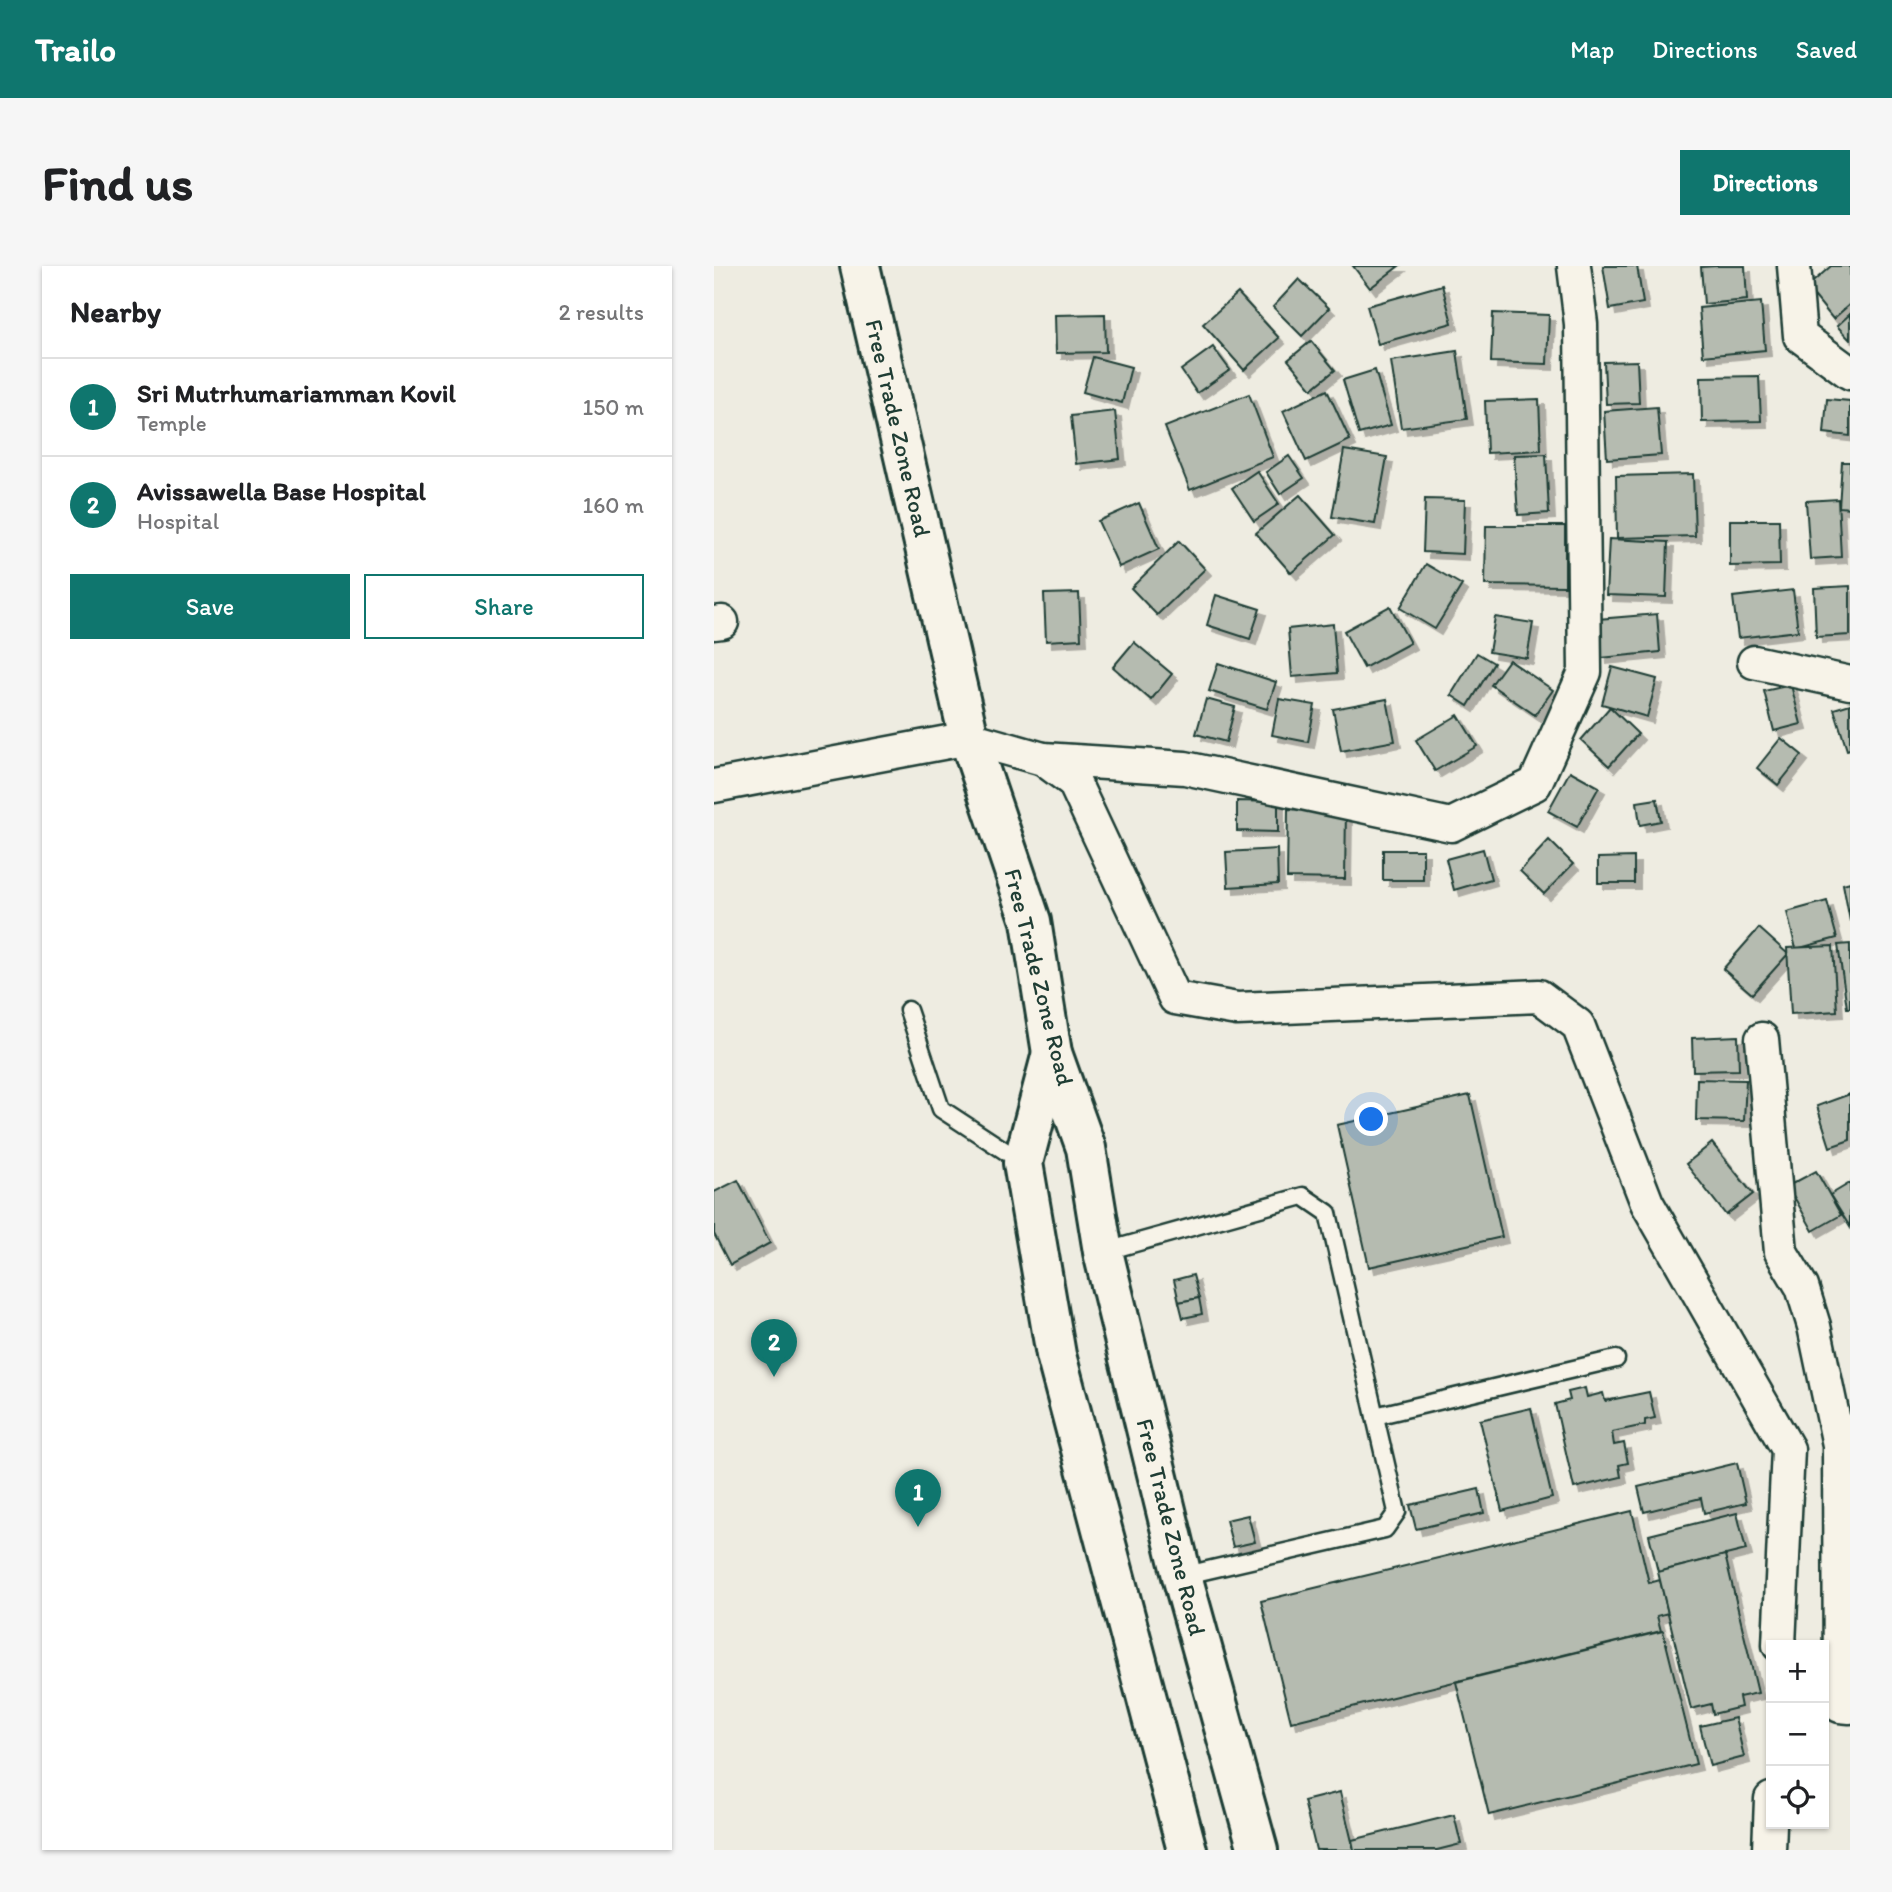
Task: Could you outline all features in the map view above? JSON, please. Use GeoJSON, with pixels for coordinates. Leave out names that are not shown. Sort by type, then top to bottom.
{"type":"FeatureCollection","features":[{"type":"Feature","properties":{"kind":"street","name":"Free Trade Zone Road"},"geometry":{"type":"LineString","coordinates":[[860,266],[969,738],[1031,921],[1052,1053],[1086,1148],[1103,1252],[1182,1576],[1258,1850]]}},
{"type":"Feature","properties":{"kind":"street"},"geometry":{"type":"LineString","coordinates":[[714,786],[969,738],[1043,759],[1185,768],[1451,825],[1535,784],[1585,672],[1581,324],[1574,266]]}},
{"type":"Feature","properties":{"kind":"street"},"geometry":{"type":"LineString","coordinates":[[1794,266],[1800,336],[1850,373]]}},
{"type":"Feature","properties":{"kind":"street"},"geometry":{"type":"LineString","coordinates":[[1754,662],[1850,683]]}},
{"type":"Feature","properties":{"kind":"street"},"geometry":{"type":"LineString","coordinates":[[1043,759],[1073,782],[1175,998],[1237,1009],[1539,996],[1578,1025],[1647,1203],[1788,1450],[1779,1640]]}},
{"type":"Feature","properties":{"kind":"street"},"geometry":{"type":"LineString","coordinates":[[1762,1039],[1781,1252],[1802,1287],[1844,1443],[1840,1706],[1850,1707]]}},
{"type":"Feature","properties":{"kind":"street"},"geometry":{"type":"LineString","coordinates":[[1052,1053],[1023,1163],[1056,1355],[1187,1850]]}},
{"type":"Feature","properties":{"kind":"street"},"geometry":{"type":"LineString","coordinates":[[1788,1450],[1844,1443]]}},
{"type":"Feature","properties":{"kind":"street"},"geometry":{"type":"LineString","coordinates":[[1769,1850],[1770,1829]]}},
{"type":"Feature","properties":{"kind":"lane"},"geometry":{"type":"LineString","coordinates":[[908,1010],[941,1109],[1023,1163]]}},
{"type":"Feature","properties":{"kind":"lane"},"geometry":{"type":"LineString","coordinates":[[1103,1252],[1303,1196],[1328,1213],[1397,1512],[1385,1529],[1182,1576]]}},
{"type":"Feature","properties":{"kind":"lane"},"geometry":{"type":"LineString","coordinates":[[1375,1416],[1616,1359]]}},
{"type":"Feature","properties":{"kind":"building"},"geometry":{"type":"Polygon","coordinates":[[[1353,266],[1399,266],[1370,288],[1353,266]]]}},
{"type":"Feature","properties":{"kind":"building"},"geometry":{"type":"Polygon","coordinates":[[[1603,266],[1637,266],[1643,303],[1610,309],[1603,266]]]}},
{"type":"Feature","properties":{"kind":"building"},"geometry":{"type":"Polygon","coordinates":[[[1745,266],[1747,300],[1704,304],[1701,267],[1745,266]]]}},
{"type":"Feature","properties":{"kind":"building"},"geometry":{"type":"Polygon","coordinates":[[[1831,266],[1850,266],[1850,304],[1833,319],[1807,287],[1831,266]]]}},
{"type":"Feature","properties":{"kind":"building"},"geometry":{"type":"Polygon","coordinates":[[[1299,279],[1329,308],[1302,336],[1273,307],[1299,279]]]}},
{"type":"Feature","properties":{"kind":"building"},"geometry":{"type":"Polygon","coordinates":[[[1442,285],[1452,323],[1378,344],[1367,306],[1442,285]]]}},
{"type":"Feature","properties":{"kind":"building"},"geometry":{"type":"Polygon","coordinates":[[[1238,293],[1279,338],[1244,370],[1203,324],[1238,293]]]}},
{"type":"Feature","properties":{"kind":"building"},"geometry":{"type":"Polygon","coordinates":[[[1761,302],[1765,350],[1703,356],[1699,308],[1761,302]]]}},
{"type":"Feature","properties":{"kind":"building"},"geometry":{"type":"Polygon","coordinates":[[[1493,313],[1549,315],[1547,364],[1491,362],[1493,313]]]}},
{"type":"Feature","properties":{"kind":"building"},"geometry":{"type":"Polygon","coordinates":[[[1105,314],[1106,352],[1056,353],[1055,315],[1105,314]]]}},
{"type":"Feature","properties":{"kind":"building"},"geometry":{"type":"Polygon","coordinates":[[[1850,314],[1850,340],[1837,326],[1850,314]]]}},
{"type":"Feature","properties":{"kind":"building"},"geometry":{"type":"Polygon","coordinates":[[[1311,341],[1335,370],[1312,389],[1288,360],[1311,341]]]}},
{"type":"Feature","properties":{"kind":"building"},"geometry":{"type":"Polygon","coordinates":[[[1213,347],[1230,370],[1197,393],[1181,370],[1213,347]]]}},
{"type":"Feature","properties":{"kind":"building"},"geometry":{"type":"Polygon","coordinates":[[[1457,351],[1467,419],[1401,428],[1391,361],[1457,351]]]}},
{"type":"Feature","properties":{"kind":"building"},"geometry":{"type":"Polygon","coordinates":[[[1093,357],[1131,367],[1122,403],[1083,392],[1093,357]]]}},
{"type":"Feature","properties":{"kind":"building"},"geometry":{"type":"Polygon","coordinates":[[[1637,361],[1639,403],[1606,404],[1604,362],[1637,361]]]}},
{"type":"Feature","properties":{"kind":"building"},"geometry":{"type":"Polygon","coordinates":[[[1375,370],[1391,425],[1359,434],[1343,380],[1375,370]]]}},
{"type":"Feature","properties":{"kind":"building"},"geometry":{"type":"Polygon","coordinates":[[[1759,376],[1761,421],[1702,422],[1701,377],[1759,376]]]}},
{"type":"Feature","properties":{"kind":"building"},"geometry":{"type":"Polygon","coordinates":[[[1327,390],[1350,440],[1306,461],[1283,411],[1327,390]]]}},
{"type":"Feature","properties":{"kind":"building"},"geometry":{"type":"Polygon","coordinates":[[[1249,394],[1273,457],[1190,490],[1165,427],[1249,394]]]}},
{"type":"Feature","properties":{"kind":"building"},"geometry":{"type":"Polygon","coordinates":[[[1539,399],[1541,450],[1487,453],[1485,401],[1539,399]]]}},
{"type":"Feature","properties":{"kind":"building"},"geometry":{"type":"Polygon","coordinates":[[[1827,399],[1850,401],[1850,436],[1824,433],[1827,399]]]}},
{"type":"Feature","properties":{"kind":"building"},"geometry":{"type":"Polygon","coordinates":[[[1657,407],[1661,455],[1607,459],[1604,411],[1657,407]]]}},
{"type":"Feature","properties":{"kind":"building"},"geometry":{"type":"Polygon","coordinates":[[[1115,411],[1120,459],[1076,464],[1071,416],[1115,411]]]}},
{"type":"Feature","properties":{"kind":"building"},"geometry":{"type":"Polygon","coordinates":[[[1344,450],[1387,457],[1375,524],[1332,517],[1344,450]]]}},
{"type":"Feature","properties":{"kind":"building"},"geometry":{"type":"Polygon","coordinates":[[[1546,454],[1549,513],[1518,515],[1514,455],[1546,454]]]}},
{"type":"Feature","properties":{"kind":"building"},"geometry":{"type":"Polygon","coordinates":[[[1289,456],[1304,478],[1280,494],[1266,472],[1289,456]]]}},
{"type":"Feature","properties":{"kind":"building"},"geometry":{"type":"Polygon","coordinates":[[[1842,462],[1850,462],[1850,508],[1839,507],[1842,462]]]}},
{"type":"Feature","properties":{"kind":"building"},"geometry":{"type":"Polygon","coordinates":[[[1257,471],[1279,504],[1254,521],[1232,488],[1257,471]]]}},
{"type":"Feature","properties":{"kind":"building"},"geometry":{"type":"Polygon","coordinates":[[[1693,474],[1695,536],[1617,538],[1616,476],[1693,474]]]}},
{"type":"Feature","properties":{"kind":"building"},"geometry":{"type":"Polygon","coordinates":[[[1300,495],[1335,535],[1291,573],[1256,533],[1300,495]]]}},
{"type":"Feature","properties":{"kind":"building"},"geometry":{"type":"Polygon","coordinates":[[[1425,499],[1465,500],[1463,554],[1423,552],[1425,499]]]}},
{"type":"Feature","properties":{"kind":"building"},"geometry":{"type":"Polygon","coordinates":[[[1838,499],[1841,557],[1810,559],[1806,501],[1838,499]]]}},
{"type":"Feature","properties":{"kind":"building"},"geometry":{"type":"Polygon","coordinates":[[[1139,503],[1159,549],[1119,567],[1098,521],[1139,503]]]}},
{"type":"Feature","properties":{"kind":"building"},"geometry":{"type":"Polygon","coordinates":[[[1730,520],[1779,520],[1780,565],[1730,566],[1730,520]]]}},
{"type":"Feature","properties":{"kind":"building"},"geometry":{"type":"Polygon","coordinates":[[[1486,526],[1565,526],[1565,586],[1485,585],[1486,526]]]}},
{"type":"Feature","properties":{"kind":"building"},"geometry":{"type":"Polygon","coordinates":[[[1609,539],[1668,542],[1666,597],[1606,595],[1609,539]]]}},
{"type":"Feature","properties":{"kind":"building"},"geometry":{"type":"Polygon","coordinates":[[[1179,541],[1205,569],[1157,615],[1131,588],[1179,541]]]}},
{"type":"Feature","properties":{"kind":"building"},"geometry":{"type":"Polygon","coordinates":[[[1426,564],[1462,585],[1435,629],[1400,608],[1426,564]]]}},
{"type":"Feature","properties":{"kind":"building"},"geometry":{"type":"Polygon","coordinates":[[[1850,586],[1850,635],[1816,637],[1814,588],[1850,586]]]}},
{"type":"Feature","properties":{"kind":"building"},"geometry":{"type":"Polygon","coordinates":[[[1793,590],[1798,631],[1738,638],[1733,597],[1793,590]]]}},
{"type":"Feature","properties":{"kind":"building"},"geometry":{"type":"Polygon","coordinates":[[[1079,593],[1081,639],[1046,641],[1044,594],[1079,593]]]}},
{"type":"Feature","properties":{"kind":"building"},"geometry":{"type":"Polygon","coordinates":[[[1216,595],[1260,609],[1250,639],[1207,625],[1216,595]]]}},
{"type":"Feature","properties":{"kind":"building"},"geometry":{"type":"Polygon","coordinates":[[[1390,606],[1410,643],[1364,668],[1344,631],[1390,606]]]}},
{"type":"Feature","properties":{"kind":"building"},"geometry":{"type":"Polygon","coordinates":[[[1657,614],[1660,652],[1601,658],[1598,619],[1657,614]]]}},
{"type":"Feature","properties":{"kind":"building"},"geometry":{"type":"Polygon","coordinates":[[[1495,617],[1533,623],[1527,658],[1489,652],[1495,617]]]}},
{"type":"Feature","properties":{"kind":"building"},"geometry":{"type":"Polygon","coordinates":[[[1333,624],[1337,673],[1292,677],[1288,629],[1333,624]]]}},
{"type":"Feature","properties":{"kind":"building"},"geometry":{"type":"Polygon","coordinates":[[[1134,642],[1172,674],[1151,700],[1113,667],[1134,642]]]}},
{"type":"Feature","properties":{"kind":"building"},"geometry":{"type":"Polygon","coordinates":[[[1477,653],[1494,663],[1468,706],[1451,695],[1477,653]]]}},
{"type":"Feature","properties":{"kind":"building"},"geometry":{"type":"Polygon","coordinates":[[[1509,660],[1553,690],[1535,715],[1491,685],[1509,660]]]}},
{"type":"Feature","properties":{"kind":"building"},"geometry":{"type":"Polygon","coordinates":[[[1218,663],[1276,682],[1267,709],[1209,691],[1218,663]]]}},
{"type":"Feature","properties":{"kind":"building"},"geometry":{"type":"Polygon","coordinates":[[[1612,667],[1657,679],[1647,717],[1602,704],[1612,667]]]}},
{"type":"Feature","properties":{"kind":"building"},"geometry":{"type":"Polygon","coordinates":[[[1791,685],[1801,724],[1774,731],[1764,691],[1791,685]]]}},
{"type":"Feature","properties":{"kind":"building"},"geometry":{"type":"Polygon","coordinates":[[[1206,699],[1235,707],[1226,742],[1196,734],[1206,699]]]}},
{"type":"Feature","properties":{"kind":"building"},"geometry":{"type":"Polygon","coordinates":[[[1279,699],[1315,705],[1308,742],[1272,735],[1279,699]]]}},
{"type":"Feature","properties":{"kind":"building"},"geometry":{"type":"Polygon","coordinates":[[[1387,699],[1395,741],[1341,751],[1333,709],[1387,699]]]}},
{"type":"Feature","properties":{"kind":"building"},"geometry":{"type":"Polygon","coordinates":[[[1850,704],[1850,749],[1847,750],[1834,709],[1850,704]]]}},
{"type":"Feature","properties":{"kind":"building"},"geometry":{"type":"Polygon","coordinates":[[[1610,707],[1638,734],[1609,766],[1581,740],[1610,707]]]}},
{"type":"Feature","properties":{"kind":"building"},"geometry":{"type":"Polygon","coordinates":[[[1458,715],[1477,746],[1435,771],[1416,740],[1458,715]]]}},
{"type":"Feature","properties":{"kind":"building"},"geometry":{"type":"Polygon","coordinates":[[[1781,738],[1802,755],[1778,785],[1757,768],[1781,738]]]}},
{"type":"Feature","properties":{"kind":"building"},"geometry":{"type":"Polygon","coordinates":[[[1570,771],[1599,787],[1577,827],[1548,811],[1570,771]]]}},
{"type":"Feature","properties":{"kind":"building"},"geometry":{"type":"Polygon","coordinates":[[[1657,799],[1661,821],[1640,825],[1637,802],[1657,799]]]}},
{"type":"Feature","properties":{"kind":"building"},"geometry":{"type":"Polygon","coordinates":[[[1237,801],[1278,802],[1278,832],[1237,831],[1237,801]]]}},
{"type":"Feature","properties":{"kind":"building"},"geometry":{"type":"Polygon","coordinates":[[[1288,809],[1346,810],[1345,879],[1287,878],[1288,809]]]}},
{"type":"Feature","properties":{"kind":"building"},"geometry":{"type":"Polygon","coordinates":[[[1549,840],[1573,864],[1544,894],[1520,871],[1549,840]]]}},
{"type":"Feature","properties":{"kind":"building"},"geometry":{"type":"Polygon","coordinates":[[[1277,849],[1278,884],[1228,887],[1226,852],[1277,849]]]}},
{"type":"Feature","properties":{"kind":"building"},"geometry":{"type":"Polygon","coordinates":[[[1483,849],[1491,879],[1454,890],[1446,859],[1483,849]]]}},
{"type":"Feature","properties":{"kind":"building"},"geometry":{"type":"Polygon","coordinates":[[[1383,850],[1423,850],[1423,880],[1383,880],[1383,850]]]}},
{"type":"Feature","properties":{"kind":"building"},"geometry":{"type":"Polygon","coordinates":[[[1634,857],[1634,883],[1598,883],[1598,858],[1634,857]]]}},
{"type":"Feature","properties":{"kind":"building"},"geometry":{"type":"Polygon","coordinates":[[[1850,882],[1850,921],[1843,884],[1850,882]]]}},
{"type":"Feature","properties":{"kind":"building"},"geometry":{"type":"Polygon","coordinates":[[[1827,901],[1837,938],[1796,949],[1787,912],[1827,901]]]}},
{"type":"Feature","properties":{"kind":"building"},"geometry":{"type":"Polygon","coordinates":[[[1759,928],[1788,954],[1752,994],[1723,969],[1759,928]]]}},
{"type":"Feature","properties":{"kind":"building"},"geometry":{"type":"Polygon","coordinates":[[[1850,944],[1850,1008],[1847,1008],[1838,945],[1850,944]]]}},
{"type":"Feature","properties":{"kind":"building"},"geometry":{"type":"Polygon","coordinates":[[[1833,946],[1837,1011],[1791,1014],[1787,948],[1833,946]]]}},
{"type":"Feature","properties":{"kind":"building"},"geometry":{"type":"Polygon","coordinates":[[[1738,1036],[1739,1070],[1693,1071],[1692,1038],[1738,1036]]]}},
{"type":"Feature","properties":{"kind":"building"},"geometry":{"type":"Polygon","coordinates":[[[1697,1079],[1746,1080],[1744,1121],[1696,1120],[1697,1079]]]}},
{"type":"Feature","properties":{"kind":"building"},"geometry":{"type":"Polygon","coordinates":[[[1850,1094],[1850,1140],[1830,1147],[1817,1106],[1850,1094]]]}},
{"type":"Feature","properties":{"kind":"building"},"geometry":{"type":"Polygon","coordinates":[[[1470,1095],[1502,1237],[1369,1267],[1337,1125],[1470,1095]]]}},
{"type":"Feature","properties":{"kind":"building"},"geometry":{"type":"Polygon","coordinates":[[[1712,1143],[1753,1194],[1726,1215],[1686,1164],[1712,1143]]]}},
{"type":"Feature","properties":{"kind":"building"},"geometry":{"type":"Polygon","coordinates":[[[1816,1171],[1841,1215],[1813,1231],[1788,1186],[1816,1171]]]}},
{"type":"Feature","properties":{"kind":"building"},"geometry":{"type":"Polygon","coordinates":[[[738,1180],[770,1243],[730,1265],[714,1234],[714,1192],[738,1180]]]}},
{"type":"Feature","properties":{"kind":"building"},"geometry":{"type":"Polygon","coordinates":[[[1850,1183],[1850,1227],[1830,1195],[1850,1183]]]}},
{"type":"Feature","properties":{"kind":"building"},"geometry":{"type":"Polygon","coordinates":[[[1193,1275],[1199,1298],[1179,1302],[1174,1280],[1193,1275]]]}},
{"type":"Feature","properties":{"kind":"building"},"geometry":{"type":"Polygon","coordinates":[[[1199,1298],[1202,1314],[1183,1318],[1179,1302],[1199,1298]]]}},
{"type":"Feature","properties":{"kind":"building"},"geometry":{"type":"Polygon","coordinates":[[[1585,1388],[1587,1397],[1603,1393],[1605,1401],[1649,1392],[1655,1418],[1645,1420],[1645,1425],[1612,1432],[1614,1445],[1624,1443],[1628,1463],[1619,1465],[1621,1477],[1574,1488],[1555,1404],[1570,1400],[1568,1392],[1585,1388]]]}},
{"type":"Feature","properties":{"kind":"building"},"geometry":{"type":"Polygon","coordinates":[[[1531,1408],[1552,1498],[1502,1511],[1480,1420],[1531,1408]]]}},
{"type":"Feature","properties":{"kind":"building"},"geometry":{"type":"Polygon","coordinates":[[[1737,1463],[1746,1503],[1704,1513],[1701,1498],[1644,1512],[1638,1487],[1737,1463]]]}},
{"type":"Feature","properties":{"kind":"building"},"geometry":{"type":"Polygon","coordinates":[[[1479,1489],[1484,1513],[1416,1529],[1410,1505],[1479,1489]]]}},
{"type":"Feature","properties":{"kind":"building"},"geometry":{"type":"Polygon","coordinates":[[[1632,1511],[1649,1583],[1660,1580],[1668,1613],[1657,1616],[1661,1631],[1291,1722],[1261,1601],[1632,1511]]]}},
{"type":"Feature","properties":{"kind":"building"},"geometry":{"type":"Polygon","coordinates":[[[1737,1513],[1746,1550],[1658,1572],[1649,1535],[1737,1513]]]}},
{"type":"Feature","properties":{"kind":"building"},"geometry":{"type":"Polygon","coordinates":[[[1248,1515],[1255,1542],[1233,1547],[1226,1520],[1248,1515]]]}},
{"type":"Feature","properties":{"kind":"building"},"geometry":{"type":"Polygon","coordinates":[[[1725,1555],[1758,1693],[1739,1697],[1741,1707],[1713,1714],[1711,1704],[1691,1709],[1658,1572],[1725,1555]]]}},
{"type":"Feature","properties":{"kind":"building"},"geometry":{"type":"Polygon","coordinates":[[[1663,1631],[1696,1764],[1489,1815],[1456,1682],[1663,1631]]]}},
{"type":"Feature","properties":{"kind":"building"},"geometry":{"type":"Polygon","coordinates":[[[1735,1718],[1744,1757],[1710,1766],[1700,1726],[1735,1718]]]}},
{"type":"Feature","properties":{"kind":"building"},"geometry":{"type":"Polygon","coordinates":[[[1340,1792],[1354,1850],[1316,1850],[1304,1801],[1340,1792]]]}},
{"type":"Feature","properties":{"kind":"building"},"geometry":{"type":"Polygon","coordinates":[[[1454,1815],[1461,1844],[1437,1850],[1354,1850],[1352,1840],[1454,1815]]]}},
{"type":"Feature","properties":{"kind":"place","name":"Avissawella Base Hospital"},"geometry":{"type":"Point","coordinates":[774,1377]}},
{"type":"Feature","properties":{"kind":"place","name":"Sri Mutrhumariamman Kovil"},"geometry":{"type":"Point","coordinates":[918,1527]}}]}
